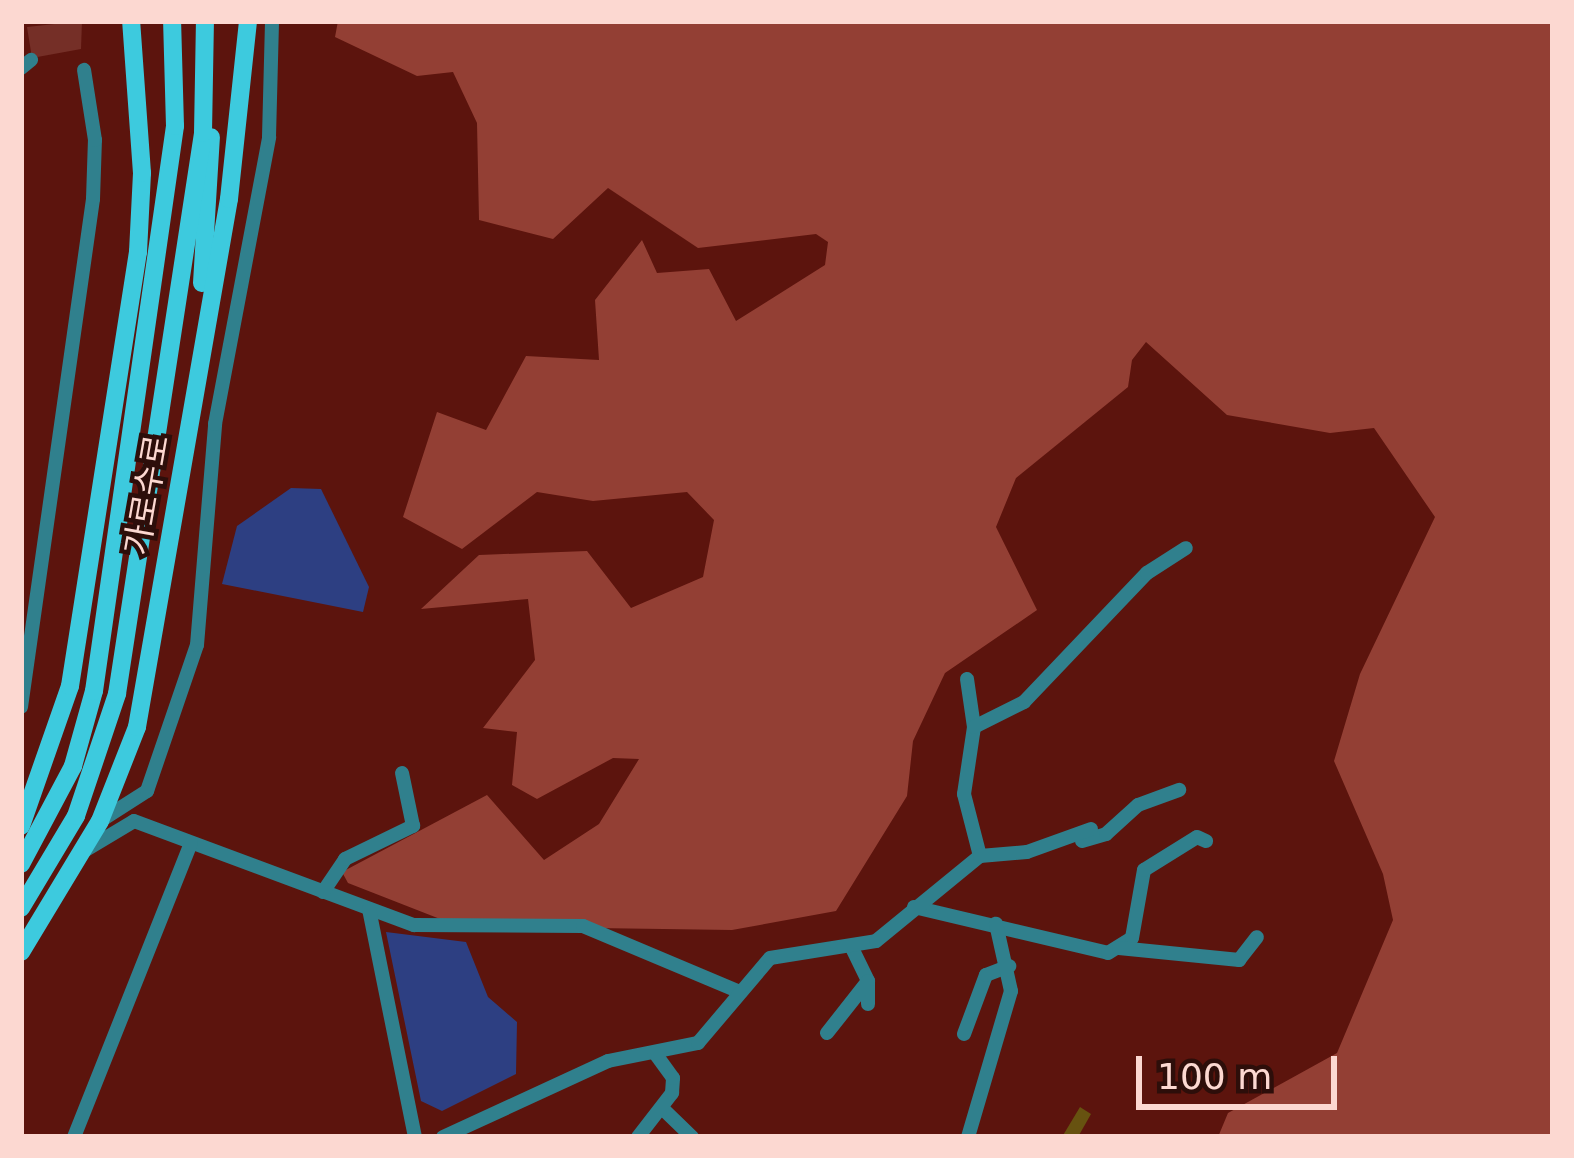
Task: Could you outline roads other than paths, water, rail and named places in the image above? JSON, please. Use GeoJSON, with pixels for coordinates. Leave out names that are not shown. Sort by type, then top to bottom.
{"type":"FeatureCollection","features":[{"type":"Feature","properties":{"kind":"main road","name":"가로수로"},"geometry":{"type":"LineString","coordinates":[[21,826],[70,686],[138,252],[142,172],[130,21]]}},
{"type":"Feature","properties":{"kind":"main road","name":"가로수로"},"geometry":{"type":"LineString","coordinates":[[21,864],[65,784],[94,691],[172,147],[172,21]]}},
{"type":"Feature","properties":{"kind":"main road","name":"가로수로"},"geometry":{"type":"LineString","coordinates":[[21,908],[76,816],[117,694],[207,66],[205,21]]}},
{"type":"Feature","properties":{"kind":"main road","name":"가로수로"},"geometry":{"type":"LineString","coordinates":[[21,952],[100,821],[137,727],[229,199],[248,21]]}},
{"type":"Feature","properties":{"kind":"main road"},"geometry":{"type":"LineString","coordinates":[[196,389],[212,202],[207,66]]}},
{"type":"Feature","properties":{"kind":"street"},"geometry":{"type":"LineString","coordinates":[[100,821],[146,791],[197,645],[215,424],[269,137],[272,21]]}},
{"type":"Feature","properties":{"kind":"street"},"geometry":{"type":"LineString","coordinates":[[21,707],[38,633],[93,199],[95,140],[84,70]]}},
{"type":"Feature","properties":{"kind":"street"},"geometry":{"type":"LineString","coordinates":[[974,727],[1024,702],[1147,573],[1186,548]]}},
{"type":"Feature","properties":{"kind":"street"},"geometry":{"type":"LineString","coordinates":[[967,679],[974,727],[964,794],[980,856]]}},
{"type":"Feature","properties":{"kind":"street"},"geometry":{"type":"LineString","coordinates":[[323,892],[345,859],[412,826],[402,772]]}},
{"type":"Feature","properties":{"kind":"street"},"geometry":{"type":"LineString","coordinates":[[1014,853],[1032,857],[1106,834],[1138,805],[1179,790]]}},
{"type":"Feature","properties":{"kind":"street"},"geometry":{"type":"LineString","coordinates":[[84,850],[134,821],[369,909],[436,927],[583,926],[738,991]]}},
{"type":"Feature","properties":{"kind":"street"},"geometry":{"type":"LineString","coordinates":[[443,1137],[608,1061],[698,1043],[770,958],[884,936],[980,856],[1014,853],[1091,829]]}},
{"type":"Feature","properties":{"kind":"street"},"geometry":{"type":"LineString","coordinates":[[1119,948],[1132,938],[1144,870],[1197,837],[1206,841]]}},
{"type":"Feature","properties":{"kind":"street"},"geometry":{"type":"LineString","coordinates":[[74,1137],[191,843]]}},
{"type":"Feature","properties":{"kind":"street"},"geometry":{"type":"LineString","coordinates":[[914,908],[996,924],[1090,952],[1119,948],[1239,960],[1257,937]]}},
{"type":"Feature","properties":{"kind":"street"},"geometry":{"type":"LineString","coordinates":[[369,909],[415,1137]]}},
{"type":"Feature","properties":{"kind":"street"},"geometry":{"type":"LineString","coordinates":[[968,1137],[1012,991],[996,924]]}},
{"type":"Feature","properties":{"kind":"street"},"geometry":{"type":"LineString","coordinates":[[851,946],[868,981],[868,1004]]}},
{"type":"Feature","properties":{"kind":"street"},"geometry":{"type":"LineString","coordinates":[[964,1034],[986,975],[1009,966]]}},
{"type":"Feature","properties":{"kind":"street"},"geometry":{"type":"LineString","coordinates":[[827,1033],[868,981]]}},
{"type":"Feature","properties":{"kind":"street"},"geometry":{"type":"LineString","coordinates":[[638,1137],[662,1108],[673,1078],[656,1052]]}},
{"type":"Feature","properties":{"kind":"street"},"geometry":{"type":"LineString","coordinates":[[662,1108],[692,1137]]}},
{"type":"Feature","properties":{"kind":"water"},"geometry":{"type":"Polygon","coordinates":[[[291,488],[321,489],[369,587],[363,612],[222,584],[237,526],[291,488]]]}},
{"type":"Feature","properties":{"kind":"water"},"geometry":{"type":"Polygon","coordinates":[[[386,932],[466,942],[488,997],[517,1022],[516,1074],[442,1111],[421,1101],[386,932]]]}}]}
